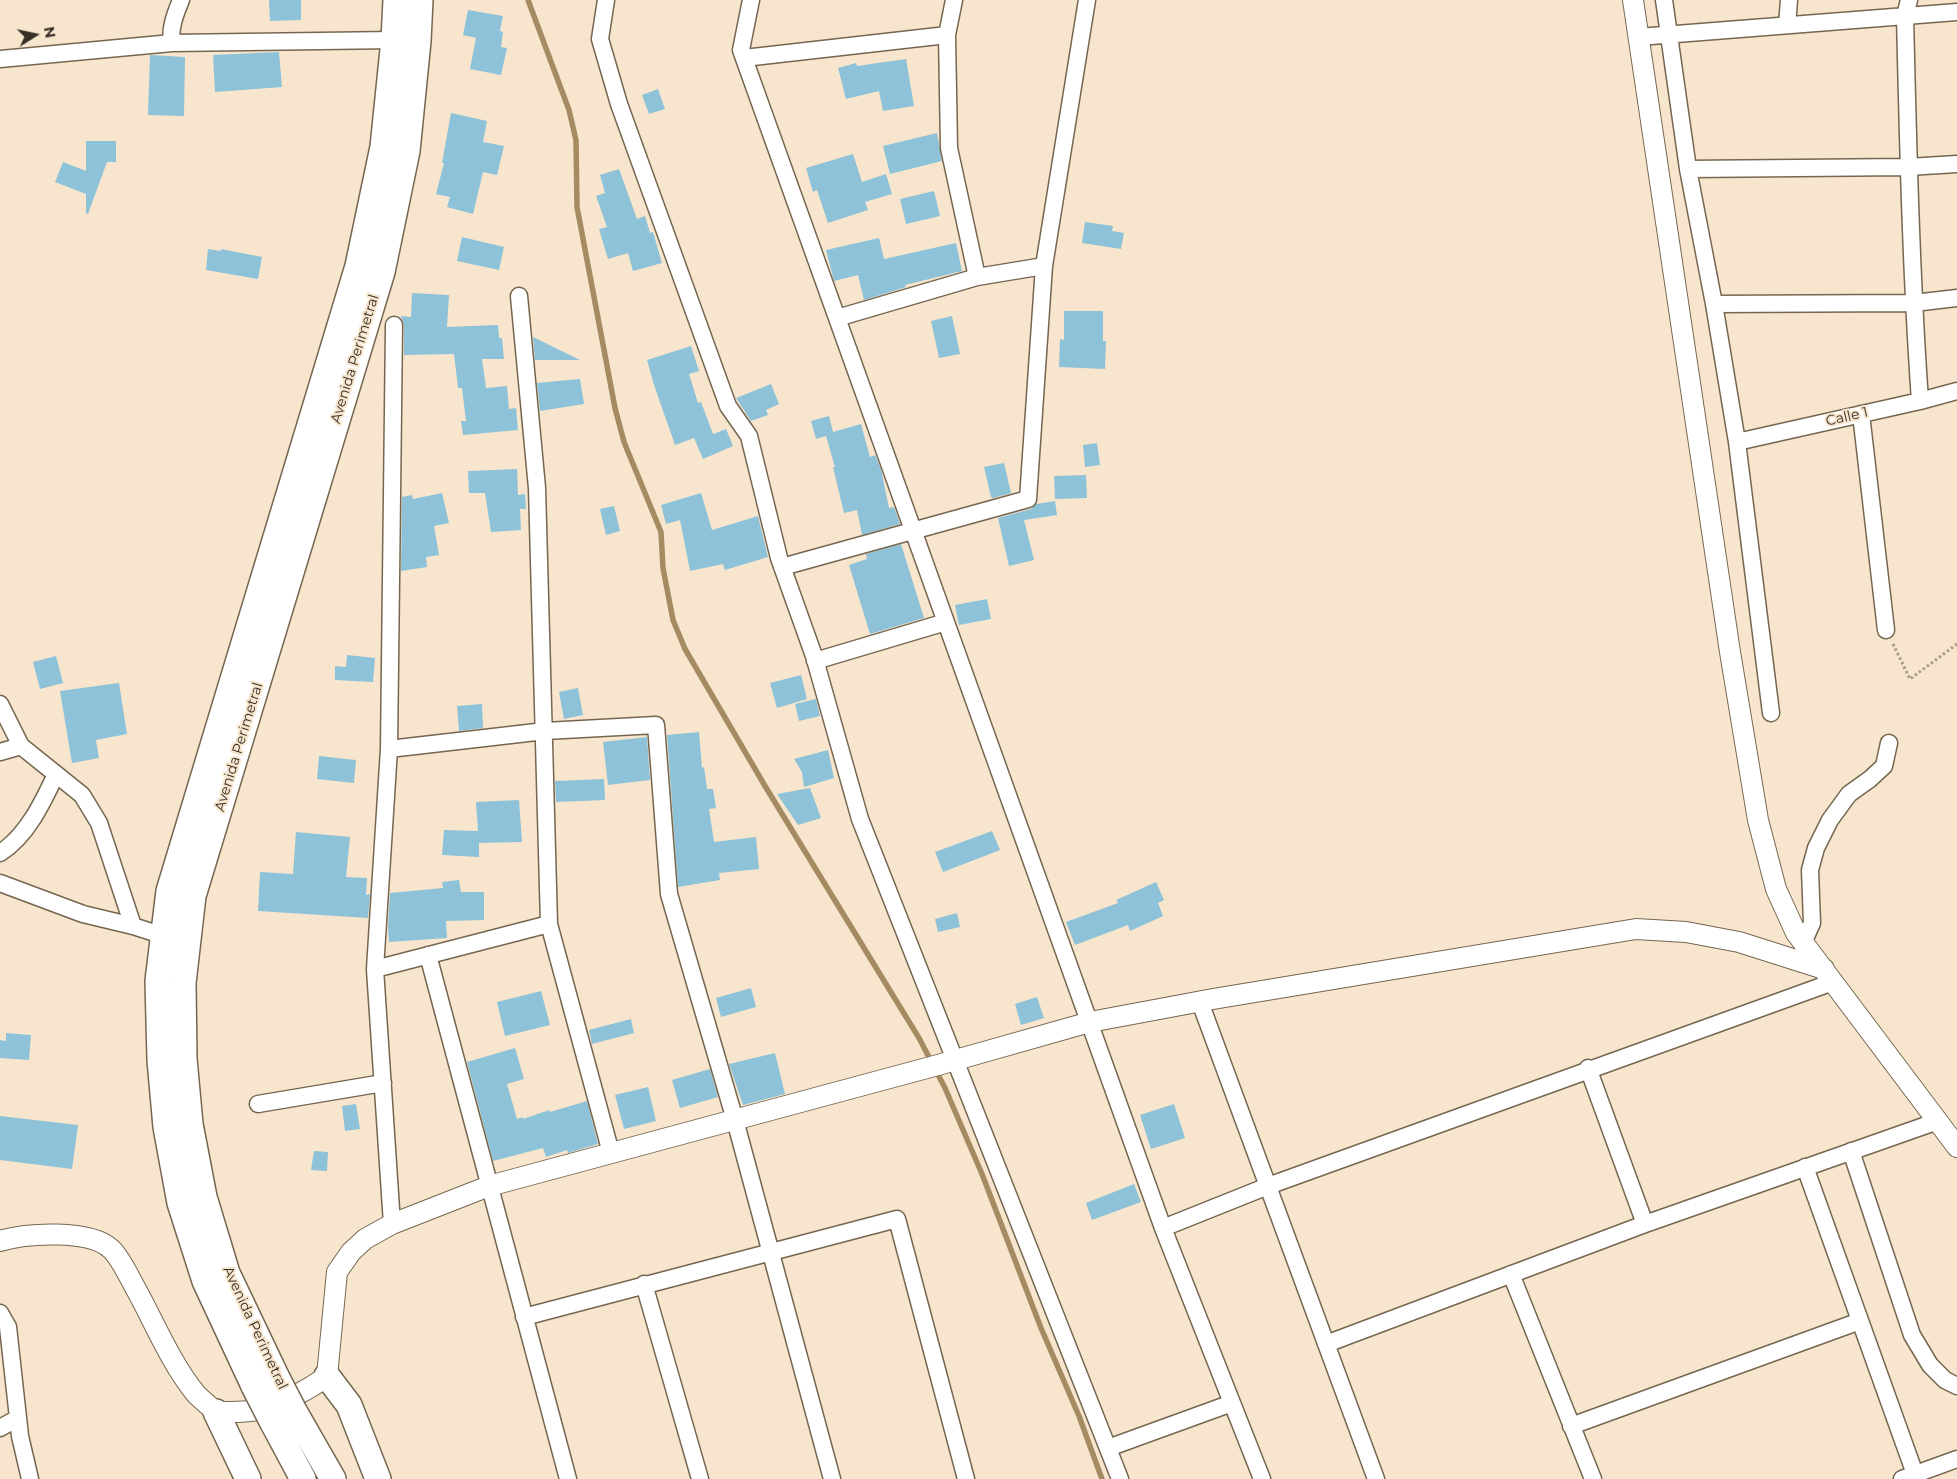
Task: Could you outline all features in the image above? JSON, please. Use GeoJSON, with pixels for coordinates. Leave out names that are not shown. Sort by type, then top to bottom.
{"type":"FeatureCollection","features":[{"type":"Feature","properties":{"kind":"main road","name":"Avenida Perimetral"},"geometry":{"type":"LineString","coordinates":[[334,1479],[284,1417],[205,1281],[180,1203],[166,1127],[160,1060],[158,982],[169,891],[358,266],[383,147],[394,40],[396,0]]}},
{"type":"Feature","properties":{"kind":"main road","name":"Avenida Perimetral"},"geometry":{"type":"LineString","coordinates":[[265,1382],[227,1273],[204,1197],[190,1124],[184,1059],[183,983],[193,896],[382,272],[407,151],[418,41],[420,0]]}},
{"type":"Feature","properties":{"kind":"main road"},"geometry":{"type":"LineString","coordinates":[[327,1376],[349,1405],[378,1479]]}},
{"type":"Feature","properties":{"kind":"main road"},"geometry":{"type":"LineString","coordinates":[[216,1412],[248,1479]]}},
{"type":"Feature","properties":{"kind":"main road","name":"Avenida Perimetral"},"geometry":{"type":"LineString","coordinates":[[284,1417],[303,1479]]}},
{"type":"Feature","properties":{"kind":"street"},"geometry":{"type":"LineString","coordinates":[[172,43],[171,38],[176,11],[181,0]]}},
{"type":"Feature","properties":{"kind":"street"},"geometry":{"type":"LineString","coordinates":[[606,0],[600,39],[619,104],[728,406],[749,436],[782,567],[815,661],[860,819],[938,1065],[1120,1479]]}},
{"type":"Feature","properties":{"kind":"street"},"geometry":{"type":"LineString","coordinates":[[751,0],[741,50],[1163,1228],[1262,1479]]}},
{"type":"Feature","properties":{"kind":"street"},"geometry":{"type":"LineString","coordinates":[[954,0],[947,35],[949,148],[976,277]]}},
{"type":"Feature","properties":{"kind":"street"},"geometry":{"type":"LineString","coordinates":[[782,567],[1028,499],[1044,266],[1087,0]]}},
{"type":"Feature","properties":{"kind":"street"},"geometry":{"type":"LineString","coordinates":[[1633,0],[1727,633],[1758,820],[1776,889],[1796,933],[1957,1147]]}},
{"type":"Feature","properties":{"kind":"street"},"geometry":{"type":"LineString","coordinates":[[1664,0],[1688,169],[1714,304],[1737,442],[1770,713]]}},
{"type":"Feature","properties":{"kind":"street"},"geometry":{"type":"LineString","coordinates":[[1787,25],[1789,0]]}},
{"type":"Feature","properties":{"kind":"street"},"geometry":{"type":"LineString","coordinates":[[1638,37],[1787,25],[1907,8],[1957,12]]}},
{"type":"Feature","properties":{"kind":"street"},"geometry":{"type":"LineString","coordinates":[[1907,8],[1908,167],[1920,401]]}},
{"type":"Feature","properties":{"kind":"street"},"geometry":{"type":"LineString","coordinates":[[744,58],[947,35]]}},
{"type":"Feature","properties":{"kind":"street"},"geometry":{"type":"LineString","coordinates":[[0,58],[172,43],[394,40]]}},
{"type":"Feature","properties":{"kind":"street"},"geometry":{"type":"LineString","coordinates":[[1688,169],[1908,167],[1957,164]]}},
{"type":"Feature","properties":{"kind":"street"},"geometry":{"type":"LineString","coordinates":[[837,318],[976,277],[1044,266]]}},
{"type":"Feature","properties":{"kind":"street"},"geometry":{"type":"LineString","coordinates":[[519,296],[537,488],[549,924],[611,1153]]}},
{"type":"Feature","properties":{"kind":"street"},"geometry":{"type":"LineString","coordinates":[[1714,304],[1914,303],[1957,298]]}},
{"type":"Feature","properties":{"kind":"street"},"geometry":{"type":"LineString","coordinates":[[392,1224],[375,969],[388,749],[394,325]]}},
{"type":"Feature","properties":{"kind":"street","name":"Calle 1"},"geometry":{"type":"LineString","coordinates":[[1737,442],[1957,391]]}},
{"type":"Feature","properties":{"kind":"street"},"geometry":{"type":"LineString","coordinates":[[1862,414],[1886,630]]}},
{"type":"Feature","properties":{"kind":"street"},"geometry":{"type":"LineString","coordinates":[[815,661],[946,622]]}},
{"type":"Feature","properties":{"kind":"street"},"geometry":{"type":"LineString","coordinates":[[0,704],[21,746],[82,795],[99,824],[133,926]]}},
{"type":"Feature","properties":{"kind":"street"},"geometry":{"type":"LineString","coordinates":[[388,749],[544,731],[656,726],[669,894],[735,1120],[832,1479]]}},
{"type":"Feature","properties":{"kind":"street"},"geometry":{"type":"LineString","coordinates":[[1803,942],[1812,923],[1810,870],[1816,848],[1830,820],[1849,794],[1884,766],[1889,743]]}},
{"type":"Feature","properties":{"kind":"street"},"geometry":{"type":"LineString","coordinates":[[0,752],[21,746]]}},
{"type":"Feature","properties":{"kind":"street"},"geometry":{"type":"LineString","coordinates":[[0,853],[11,847],[32,819],[45,798],[56,774]]}},
{"type":"Feature","properties":{"kind":"street"},"geometry":{"type":"LineString","coordinates":[[0,883],[83,914],[133,926],[164,936]]}},
{"type":"Feature","properties":{"kind":"street"},"geometry":{"type":"LineString","coordinates":[[375,969],[549,924]]}},
{"type":"Feature","properties":{"kind":"street"},"geometry":{"type":"LineString","coordinates":[[0,1241],[50,1235],[76,1236],[101,1241],[112,1249],[143,1303],[169,1355],[197,1394],[216,1412],[262,1409],[315,1385],[327,1376],[337,1272],[351,1252],[365,1239],[392,1224],[489,1186],[1090,1022],[1636,929],[1686,932],[1739,942],[1828,976]]}},
{"type":"Feature","properties":{"kind":"street"},"geometry":{"type":"LineString","coordinates":[[428,955],[568,1479]]}},
{"type":"Feature","properties":{"kind":"street"},"geometry":{"type":"LineString","coordinates":[[1163,1228],[1268,1186],[1589,1069],[1828,976]]}},
{"type":"Feature","properties":{"kind":"street"},"geometry":{"type":"LineString","coordinates":[[1200,1002],[1376,1479]]}},
{"type":"Feature","properties":{"kind":"street"},"geometry":{"type":"LineString","coordinates":[[1589,1069],[1645,1224]]}},
{"type":"Feature","properties":{"kind":"street"},"geometry":{"type":"LineString","coordinates":[[258,1104],[383,1083]]}},
{"type":"Feature","properties":{"kind":"street"},"geometry":{"type":"LineString","coordinates":[[1326,1344],[1645,1224],[1938,1121]]}},
{"type":"Feature","properties":{"kind":"street"},"geometry":{"type":"LineString","coordinates":[[1851,1151],[1912,1335],[1930,1365],[1945,1380],[1957,1386]]}},
{"type":"Feature","properties":{"kind":"street"},"geometry":{"type":"LineString","coordinates":[[1805,1167],[1860,1321],[1909,1477],[1957,1459]]}},
{"type":"Feature","properties":{"kind":"street"},"geometry":{"type":"LineString","coordinates":[[524,1316],[897,1219],[966,1479]]}},
{"type":"Feature","properties":{"kind":"street"},"geometry":{"type":"LineString","coordinates":[[1511,1274],[1593,1479]]}},
{"type":"Feature","properties":{"kind":"street"},"geometry":{"type":"LineString","coordinates":[[644,1284],[700,1479]]}},
{"type":"Feature","properties":{"kind":"street"},"geometry":{"type":"LineString","coordinates":[[1571,1426],[1860,1321]]}},
{"type":"Feature","properties":{"kind":"street"},"geometry":{"type":"LineString","coordinates":[[3,1324],[30,1479]]}},
{"type":"Feature","properties":{"kind":"street"},"geometry":{"type":"LineString","coordinates":[[1108,1448],[1232,1403]]}},
{"type":"Feature","properties":{"kind":"street"},"geometry":{"type":"LineString","coordinates":[[0,1428],[18,1418]]}},
{"type":"Feature","properties":{"kind":"path"},"geometry":{"type":"LineString","coordinates":[[1886,630],[1910,679],[1957,644]]}},
{"type":"Feature","properties":{"kind":"building"},"geometry":{"type":"Polygon","coordinates":[[[269,0],[301,0],[301,20],[270,21],[269,0]]]}},
{"type":"Feature","properties":{"kind":"building"},"geometry":{"type":"Polygon","coordinates":[[[468,10],[503,16],[500,31],[503,32],[501,47],[507,48],[501,75],[470,69],[476,38],[463,35],[468,10]]]}},
{"type":"Feature","properties":{"kind":"building"},"geometry":{"type":"Polygon","coordinates":[[[279,52],[282,87],[215,92],[213,55],[279,52]]]}},
{"type":"Feature","properties":{"kind":"building"},"geometry":{"type":"Polygon","coordinates":[[[150,55],[185,57],[184,116],[148,115],[150,55]]]}},
{"type":"Feature","properties":{"kind":"building"},"geometry":{"type":"Polygon","coordinates":[[[906,59],[914,106],[883,111],[879,91],[846,99],[838,68],[856,63],[857,66],[906,59]]]}},
{"type":"Feature","properties":{"kind":"building"},"geometry":{"type":"Polygon","coordinates":[[[658,89],[665,109],[649,114],[642,95],[658,89]]]}},
{"type":"Feature","properties":{"kind":"building"},"geometry":{"type":"Polygon","coordinates":[[[451,113],[487,121],[483,142],[504,146],[497,175],[483,172],[473,214],[447,207],[450,197],[436,194],[444,163],[442,163],[451,113]]]}},
{"type":"Feature","properties":{"kind":"building"},"geometry":{"type":"Polygon","coordinates":[[[937,133],[942,161],[890,174],[883,146],[937,133]]]}},
{"type":"Feature","properties":{"kind":"building"},"geometry":{"type":"Polygon","coordinates":[[[86,141],[116,141],[116,162],[107,162],[88,214],[86,213],[86,194],[55,182],[63,162],[86,171],[86,141]]]}},
{"type":"Feature","properties":{"kind":"building"},"geometry":{"type":"Polygon","coordinates":[[[853,154],[862,182],[886,174],[892,194],[865,202],[868,210],[828,223],[817,190],[813,192],[806,168],[853,154]]]}},
{"type":"Feature","properties":{"kind":"building"},"geometry":{"type":"Polygon","coordinates":[[[619,169],[637,219],[645,216],[650,233],[653,232],[662,263],[633,271],[628,253],[608,259],[599,229],[607,227],[596,196],[605,193],[600,175],[619,169]]]}},
{"type":"Feature","properties":{"kind":"building"},"geometry":{"type":"Polygon","coordinates":[[[934,191],[940,216],[906,224],[900,199],[934,191]]]}},
{"type":"Feature","properties":{"kind":"building"},"geometry":{"type":"Polygon","coordinates":[[[1085,222],[1113,226],[1112,231],[1124,233],[1121,249],[1082,243],[1085,222]]]}},
{"type":"Feature","properties":{"kind":"building"},"geometry":{"type":"Polygon","coordinates":[[[462,237],[504,247],[499,270],[457,261],[462,237]]]}},
{"type":"Feature","properties":{"kind":"building"},"geometry":{"type":"Polygon","coordinates":[[[879,238],[884,259],[956,243],[962,271],[905,285],[906,287],[864,300],[858,275],[834,281],[826,250],[879,238]]]}},
{"type":"Feature","properties":{"kind":"building"},"geometry":{"type":"Polygon","coordinates":[[[208,249],[221,251],[221,249],[262,257],[258,279],[206,270],[208,249]]]}},
{"type":"Feature","properties":{"kind":"building"},"geometry":{"type":"Polygon","coordinates":[[[412,293],[449,295],[447,327],[498,325],[499,338],[502,338],[504,359],[482,359],[486,388],[507,386],[509,409],[516,408],[518,430],[463,435],[461,421],[466,421],[462,388],[458,388],[454,354],[404,355],[404,325],[401,316],[411,317],[412,293]]]}},
{"type":"Feature","properties":{"kind":"building"},"geometry":{"type":"Polygon","coordinates":[[[1064,311],[1103,311],[1103,341],[1106,341],[1105,369],[1059,367],[1060,339],[1064,340],[1064,311]]]}},
{"type":"Feature","properties":{"kind":"building"},"geometry":{"type":"Polygon","coordinates":[[[952,316],[960,354],[939,358],[931,321],[952,316]]]}},
{"type":"Feature","properties":{"kind":"building"},"geometry":{"type":"Polygon","coordinates":[[[533,337],[580,360],[535,360],[533,337]]]}},
{"type":"Feature","properties":{"kind":"building"},"geometry":{"type":"Polygon","coordinates":[[[691,346],[699,371],[689,374],[698,403],[701,402],[713,434],[726,429],[733,446],[703,459],[694,438],[675,445],[647,360],[691,346]]]}},
{"type":"Feature","properties":{"kind":"building"},"geometry":{"type":"Polygon","coordinates":[[[580,379],[584,404],[540,411],[537,383],[580,379]]]}},
{"type":"Feature","properties":{"kind":"building"},"geometry":{"type":"Polygon","coordinates":[[[771,384],[779,404],[766,410],[768,415],[751,421],[736,398],[771,384]]]}},
{"type":"Feature","properties":{"kind":"building"},"geometry":{"type":"Polygon","coordinates":[[[829,416],[833,432],[861,424],[870,457],[875,455],[881,469],[889,508],[894,507],[900,524],[862,535],[857,510],[844,513],[833,467],[835,467],[826,436],[816,439],[811,421],[829,416]]]}},
{"type":"Feature","properties":{"kind":"building"},"geometry":{"type":"Polygon","coordinates":[[[1097,443],[1100,465],[1085,467],[1083,445],[1097,443]]]}},
{"type":"Feature","properties":{"kind":"building"},"geometry":{"type":"Polygon","coordinates":[[[1004,463],[1011,493],[993,498],[991,497],[984,467],[1004,463]]]}},
{"type":"Feature","properties":{"kind":"building"},"geometry":{"type":"Polygon","coordinates":[[[517,469],[518,495],[525,494],[526,509],[520,509],[521,530],[491,532],[485,493],[469,493],[468,471],[517,469]]]}},
{"type":"Feature","properties":{"kind":"building"},"geometry":{"type":"Polygon","coordinates":[[[1086,475],[1087,498],[1055,499],[1054,476],[1086,475]]]}},
{"type":"Feature","properties":{"kind":"building"},"geometry":{"type":"Polygon","coordinates":[[[442,493],[449,523],[434,526],[439,555],[426,557],[427,567],[401,571],[402,497],[412,495],[413,499],[442,493]]]}},
{"type":"Feature","properties":{"kind":"building"},"geometry":{"type":"Polygon","coordinates":[[[701,493],[712,530],[758,516],[768,557],[725,570],[723,564],[690,571],[680,520],[666,524],[661,505],[701,493]]]}},
{"type":"Feature","properties":{"kind":"building"},"geometry":{"type":"Polygon","coordinates":[[[1055,501],[1057,515],[1024,520],[1034,560],[1009,566],[998,518],[1031,509],[1036,504],[1055,501]]]}},
{"type":"Feature","properties":{"kind":"building"},"geometry":{"type":"Polygon","coordinates":[[[614,506],[620,531],[606,535],[600,509],[614,506]]]}},
{"type":"Feature","properties":{"kind":"building"},"geometry":{"type":"Polygon","coordinates":[[[901,544],[924,618],[870,634],[849,565],[867,559],[866,554],[901,544]]]}},
{"type":"Feature","properties":{"kind":"building"},"geometry":{"type":"Polygon","coordinates":[[[987,599],[991,619],[959,625],[955,605],[987,599]]]}},
{"type":"Feature","properties":{"kind":"building"},"geometry":{"type":"Polygon","coordinates":[[[347,655],[375,658],[373,682],[335,680],[335,666],[346,667],[347,655]]]}},
{"type":"Feature","properties":{"kind":"building"},"geometry":{"type":"Polygon","coordinates":[[[56,656],[63,683],[40,689],[33,662],[56,656]]]}},
{"type":"Feature","properties":{"kind":"building"},"geometry":{"type":"Polygon","coordinates":[[[801,675],[807,699],[777,708],[770,683],[801,675]]]}},
{"type":"Feature","properties":{"kind":"building"},"geometry":{"type":"Polygon","coordinates":[[[119,683],[127,734],[96,740],[99,758],[72,763],[60,691],[119,683]]]}},
{"type":"Feature","properties":{"kind":"building"},"geometry":{"type":"Polygon","coordinates":[[[578,688],[583,715],[564,719],[559,692],[578,688]]]}},
{"type":"Feature","properties":{"kind":"building"},"geometry":{"type":"Polygon","coordinates":[[[816,699],[820,716],[799,721],[795,704],[816,699]]]}},
{"type":"Feature","properties":{"kind":"building"},"geometry":{"type":"Polygon","coordinates":[[[482,704],[483,728],[459,731],[457,706],[482,704]]]}},
{"type":"Feature","properties":{"kind":"building"},"geometry":{"type":"Polygon","coordinates":[[[699,732],[702,768],[704,767],[707,789],[713,789],[716,808],[709,809],[714,842],[756,837],[759,869],[719,873],[720,880],[678,887],[667,735],[699,732]]]}},
{"type":"Feature","properties":{"kind":"building"},"geometry":{"type":"Polygon","coordinates":[[[647,737],[650,780],[608,785],[603,742],[647,737]]]}},
{"type":"Feature","properties":{"kind":"building"},"geometry":{"type":"Polygon","coordinates":[[[828,750],[834,778],[804,787],[802,772],[794,759],[828,750]]]}},
{"type":"Feature","properties":{"kind":"building"},"geometry":{"type":"Polygon","coordinates":[[[319,756],[356,760],[354,783],[317,779],[319,756]]]}},
{"type":"Feature","properties":{"kind":"building"},"geometry":{"type":"Polygon","coordinates":[[[604,779],[605,800],[556,802],[555,781],[604,779]]]}},
{"type":"Feature","properties":{"kind":"building"},"geometry":{"type":"Polygon","coordinates":[[[810,788],[821,818],[798,825],[777,794],[810,788]]]}},
{"type":"Feature","properties":{"kind":"building"},"geometry":{"type":"Polygon","coordinates":[[[519,800],[522,842],[479,843],[479,857],[442,855],[444,830],[478,831],[476,802],[519,800]]]}},
{"type":"Feature","properties":{"kind":"building"},"geometry":{"type":"Polygon","coordinates":[[[992,831],[1000,850],[943,872],[935,852],[992,831]]]}},
{"type":"Feature","properties":{"kind":"building"},"geometry":{"type":"Polygon","coordinates":[[[296,832],[350,837],[346,877],[367,878],[366,895],[370,894],[368,918],[258,911],[260,872],[293,874],[296,832]]]}},
{"type":"Feature","properties":{"kind":"building"},"geometry":{"type":"Polygon","coordinates":[[[459,880],[461,892],[484,892],[484,920],[446,921],[447,938],[389,942],[390,893],[443,888],[442,882],[459,880]]]}},
{"type":"Feature","properties":{"kind":"building"},"geometry":{"type":"Polygon","coordinates":[[[1156,882],[1164,900],[1158,903],[1163,916],[1130,931],[1128,925],[1075,945],[1066,922],[1118,903],[1116,900],[1156,882]]]}},
{"type":"Feature","properties":{"kind":"building"},"geometry":{"type":"Polygon","coordinates":[[[957,913],[960,927],[938,932],[935,919],[957,913]]]}},
{"type":"Feature","properties":{"kind":"building"},"geometry":{"type":"Polygon","coordinates":[[[751,988],[756,1007],[721,1017],[716,998],[751,988]]]}},
{"type":"Feature","properties":{"kind":"building"},"geometry":{"type":"Polygon","coordinates":[[[541,991],[550,1025],[505,1036],[497,1002],[541,991]]]}},
{"type":"Feature","properties":{"kind":"building"},"geometry":{"type":"Polygon","coordinates":[[[1037,997],[1044,1018],[1021,1025],[1015,1004],[1037,997]]]}},
{"type":"Feature","properties":{"kind":"building"},"geometry":{"type":"Polygon","coordinates":[[[631,1019],[634,1033],[592,1044],[589,1030],[631,1019]]]}},
{"type":"Feature","properties":{"kind":"building"},"geometry":{"type":"Polygon","coordinates":[[[6,1033],[31,1035],[29,1060],[0,1058],[0,1040],[6,1041],[6,1033]]]}},
{"type":"Feature","properties":{"kind":"building"},"geometry":{"type":"Polygon","coordinates":[[[515,1048],[524,1079],[507,1084],[517,1119],[587,1101],[598,1144],[568,1153],[567,1150],[546,1157],[543,1148],[493,1161],[467,1062],[515,1048]]]}},
{"type":"Feature","properties":{"kind":"building"},"geometry":{"type":"Polygon","coordinates":[[[775,1053],[785,1094],[743,1105],[729,1064],[775,1053]]]}},
{"type":"Feature","properties":{"kind":"building"},"geometry":{"type":"Polygon","coordinates":[[[710,1069],[718,1097],[680,1108],[672,1080],[710,1069]]]}},
{"type":"Feature","properties":{"kind":"building"},"geometry":{"type":"Polygon","coordinates":[[[648,1087],[656,1121],[624,1129],[615,1095],[648,1087]]]}},
{"type":"Feature","properties":{"kind":"building"},"geometry":{"type":"Polygon","coordinates":[[[356,1104],[360,1129],[345,1131],[342,1106],[356,1104]]]}},
{"type":"Feature","properties":{"kind":"building"},"geometry":{"type":"Polygon","coordinates":[[[1174,1104],[1185,1138],[1151,1149],[1140,1115],[1174,1104]]]}},
{"type":"Feature","properties":{"kind":"building"},"geometry":{"type":"Polygon","coordinates":[[[0,1116],[78,1125],[72,1169],[0,1160],[0,1116]]]}},
{"type":"Feature","properties":{"kind":"building"},"geometry":{"type":"Polygon","coordinates":[[[314,1151],[328,1152],[327,1171],[311,1170],[314,1151]]]}},
{"type":"Feature","properties":{"kind":"building"},"geometry":{"type":"Polygon","coordinates":[[[1134,1184],[1141,1202],[1092,1220],[1086,1203],[1134,1184]]]}},
{"type":"Feature","properties":{"kind":"waterway"},"geometry":{"type":"LineString","coordinates":[[528,0],[569,110],[576,140],[577,207],[615,408],[624,442],[661,532],[663,568],[673,620],[685,649],[765,786],[919,1038],[945,1088],[982,1174],[1041,1328],[1079,1416],[1102,1479]]}}]}
